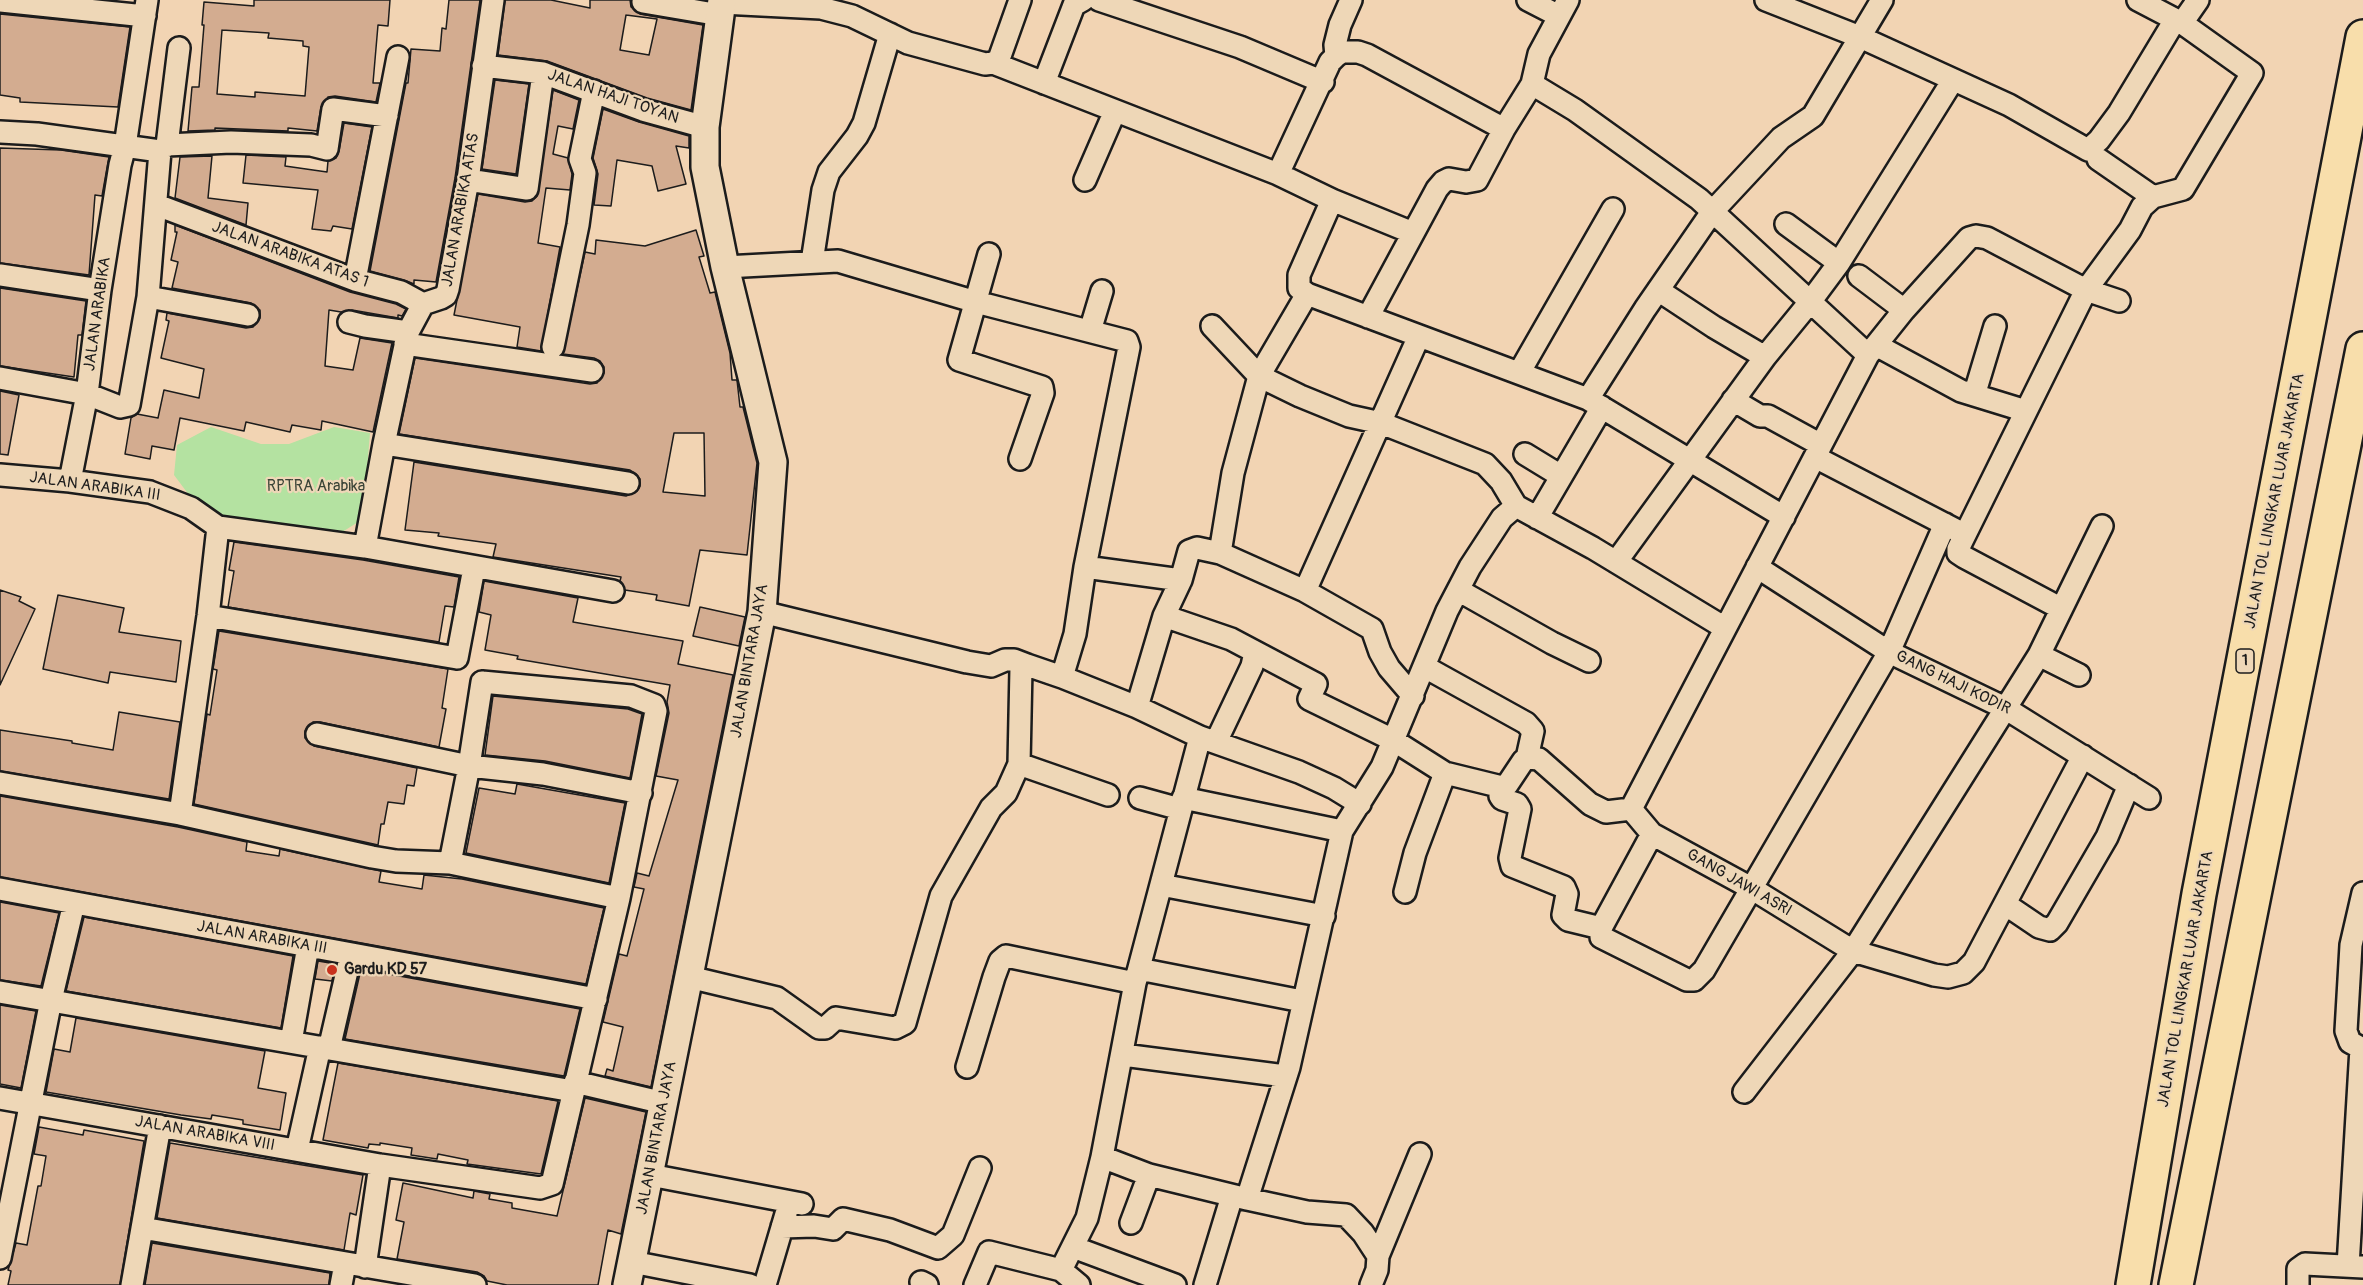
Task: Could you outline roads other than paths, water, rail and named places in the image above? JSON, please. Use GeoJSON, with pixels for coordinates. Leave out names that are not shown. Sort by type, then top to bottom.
{"type":"FeatureCollection","features":[{"type":"Feature","properties":{"kind":"highway","name":"JALAN TOL LINGKAR LUAR JAKARTA"},"geometry":{"type":"LineString","coordinates":[[2133,1285],[2199,894],[2363,37]]}},
{"type":"Feature","properties":{"kind":"highway"},"geometry":{"type":"LineString","coordinates":[[2176,1285],[2363,349]]}},
{"type":"Feature","properties":{"kind":"street","name":"JALAN ARABIKA ATAS"},"geometry":{"type":"LineString","coordinates":[[365,547],[407,338],[423,304],[446,295],[468,180],[493,0]]}},
{"type":"Feature","properties":{"kind":"street"},"geometry":{"type":"LineString","coordinates":[[993,63],[999,58],[1020,0]]}},
{"type":"Feature","properties":{"kind":"street"},"geometry":{"type":"LineString","coordinates":[[1044,83],[1074,5],[1083,0]]}},
{"type":"Feature","properties":{"kind":"street"},"geometry":{"type":"LineString","coordinates":[[1099,0],[1240,47],[1323,82]]}},
{"type":"Feature","properties":{"kind":"street"},"geometry":{"type":"LineString","coordinates":[[1336,56],[1335,45],[1351,0]]}},
{"type":"Feature","properties":{"kind":"street"},"geometry":{"type":"LineString","coordinates":[[1368,317],[1443,182],[1449,179],[1466,182],[1477,180],[1504,129],[1532,84],[1539,54],[1564,8],[1528,0]]}},
{"type":"Feature","properties":{"kind":"street"},"geometry":{"type":"LineString","coordinates":[[1766,0],[1860,37],[2009,105],[2088,150],[2099,140],[2179,22],[2198,0]]}},
{"type":"Feature","properties":{"kind":"street"},"geometry":{"type":"LineString","coordinates":[[1537,518],[1561,476],[1595,403],[1659,290],[1712,212],[1781,138],[1813,116],[1882,0]]}},
{"type":"Feature","properties":{"kind":"street"},"geometry":{"type":"LineString","coordinates":[[2060,608],[1958,553],[1958,549],[2086,290],[2130,230],[2142,207],[2153,197],[2183,189],[2252,73],[2179,22],[2138,0]]}},
{"type":"Feature","properties":{"kind":"street"},"geometry":{"type":"LineString","coordinates":[[0,1],[146,8]]}},
{"type":"Feature","properties":{"kind":"street"},"geometry":{"type":"LineString","coordinates":[[643,2],[821,8],[852,16],[908,43],[985,64],[993,63],[1278,174],[1332,201],[1413,233]]}},
{"type":"Feature","properties":{"kind":"street","name":"JALAN BINTARA JAYA"},"geometry":{"type":"LineString","coordinates":[[629,1274],[762,612],[773,462],[725,267],[705,167],[705,127],[721,6]]}},
{"type":"Feature","properties":{"kind":"street","name":"JALAN ARABIKA"},"geometry":{"type":"LineString","coordinates":[[70,481],[87,394],[100,290],[146,8]]}},
{"type":"Feature","properties":{"kind":"street"},"geometry":{"type":"LineString","coordinates":[[812,262],[823,190],[829,172],[857,136],[864,123],[890,34]]}},
{"type":"Feature","properties":{"kind":"street"},"geometry":{"type":"LineString","coordinates":[[0,378],[87,394],[120,407],[129,405],[148,297],[164,148],[179,48]]}},
{"type":"Feature","properties":{"kind":"street"},"geometry":{"type":"LineString","coordinates":[[1278,174],[1330,63],[1336,56],[1350,51],[1367,55],[1504,129]]}},
{"type":"Feature","properties":{"kind":"street"},"geometry":{"type":"LineString","coordinates":[[355,280],[398,57]]}},
{"type":"Feature","properties":{"kind":"street","name":"JALAN HAJI TOYAN"},"geometry":{"type":"LineString","coordinates":[[483,66],[543,73],[643,110],[705,127]]}},
{"type":"Feature","properties":{"kind":"street"},"geometry":{"type":"LineString","coordinates":[[468,180],[526,189],[543,73]]}},
{"type":"Feature","properties":{"kind":"street"},"geometry":{"type":"LineString","coordinates":[[1616,562],[1765,357],[1839,263],[1953,80]]}},
{"type":"Feature","properties":{"kind":"street"},"geometry":{"type":"LineString","coordinates":[[1532,84],[1575,110],[1699,199],[1810,302],[1872,350],[1961,391],[2026,411]]}},
{"type":"Feature","properties":{"kind":"street"},"geometry":{"type":"LineString","coordinates":[[553,347],[578,225],[585,173],[580,159],[594,91]]}},
{"type":"Feature","properties":{"kind":"street"},"geometry":{"type":"LineString","coordinates":[[0,132],[37,134],[125,146],[164,148],[231,142],[327,149],[333,110],[387,116]]}},
{"type":"Feature","properties":{"kind":"street"},"geometry":{"type":"LineString","coordinates":[[1086,180],[1115,111]]}},
{"type":"Feature","properties":{"kind":"street"},"geometry":{"type":"LineString","coordinates":[[2098,159],[2153,197]]}},
{"type":"Feature","properties":{"kind":"street"},"geometry":{"type":"LineString","coordinates":[[1332,201],[1299,275],[1299,288],[1306,294],[1595,403],[1784,517]]}},
{"type":"Feature","properties":{"kind":"street","name":"JALAN ARABIKA ATAS 1"},"geometry":{"type":"LineString","coordinates":[[157,205],[355,280],[401,292],[423,304]]}},
{"type":"Feature","properties":{"kind":"street"},"geometry":{"type":"LineString","coordinates":[[1519,373],[1613,209]]}},
{"type":"Feature","properties":{"kind":"street"},"geometry":{"type":"LineString","coordinates":[[1786,224],[1839,263]]}},
{"type":"Feature","properties":{"kind":"street"},"geometry":{"type":"LineString","coordinates":[[1527,758],[1539,759],[1590,804],[1606,812],[1631,809],[1872,350],[1904,310],[1969,238],[1976,236],[1987,238],[2086,290],[2119,301]]}},
{"type":"Feature","properties":{"kind":"street"},"geometry":{"type":"LineString","coordinates":[[990,254],[959,360],[1038,384],[1043,390],[1020,459]]}},
{"type":"Feature","properties":{"kind":"street"},"geometry":{"type":"LineString","coordinates":[[725,267],[838,261],[976,302],[1127,341],[1129,347],[1085,567],[1075,634],[1062,677]]}},
{"type":"Feature","properties":{"kind":"street"},"geometry":{"type":"LineString","coordinates":[[0,275],[100,290]]}},
{"type":"Feature","properties":{"kind":"street"},"geometry":{"type":"LineString","coordinates":[[1859,276],[1904,310]]}},
{"type":"Feature","properties":{"kind":"street"},"geometry":{"type":"LineString","coordinates":[[1659,290],[1714,327],[1765,357]]}},
{"type":"Feature","properties":{"kind":"street"},"geometry":{"type":"LineString","coordinates":[[1090,331],[1102,291]]}},
{"type":"Feature","properties":{"kind":"street"},"geometry":{"type":"LineString","coordinates":[[1220,553],[1233,473],[1259,376],[1306,294]]}},
{"type":"Feature","properties":{"kind":"street"},"geometry":{"type":"LineString","coordinates":[[148,297],[248,315]]}},
{"type":"Feature","properties":{"kind":"street"},"geometry":{"type":"LineString","coordinates":[[349,322],[407,338],[592,371]]}},
{"type":"Feature","properties":{"kind":"street"},"geometry":{"type":"LineString","coordinates":[[1212,326],[1259,376],[1349,416],[1381,423],[1485,464],[1502,481],[1516,506],[1616,562],[1725,628]]}},
{"type":"Feature","properties":{"kind":"street"},"geometry":{"type":"LineString","coordinates":[[1970,392],[1977,389],[1995,326]]}},
{"type":"Feature","properties":{"kind":"street"},"geometry":{"type":"LineString","coordinates":[[1305,591],[1419,336]]}},
{"type":"Feature","properties":{"kind":"street"},"geometry":{"type":"LineString","coordinates":[[1733,400],[1760,416],[1768,416],[1818,451],[1965,535]]}},
{"type":"Feature","properties":{"kind":"street"},"geometry":{"type":"LineString","coordinates":[[384,444],[628,483]]}},
{"type":"Feature","properties":{"kind":"street"},"geometry":{"type":"LineString","coordinates":[[1525,454],[1561,476]]}},
{"type":"Feature","properties":{"kind":"street","name":"JALAN ARABIKA III"},"geometry":{"type":"LineString","coordinates":[[0,475],[70,481],[150,492],[191,507],[218,527],[365,547],[613,591]]}},
{"type":"Feature","properties":{"kind":"street"},"geometry":{"type":"LineString","coordinates":[[1205,1285],[1285,1076],[1342,831],[1382,766],[1447,611],[1470,567],[1502,518],[1516,506]]}},
{"type":"Feature","properties":{"kind":"street"},"geometry":{"type":"LineString","coordinates":[[1652,834],[1601,928],[1601,937],[1687,980],[1694,980],[1704,970],[1889,652],[1945,524]]}},
{"type":"Feature","properties":{"kind":"street"},"geometry":{"type":"LineString","coordinates":[[1744,1092],[1853,951],[2039,655],[2102,526]]}},
{"type":"Feature","properties":{"kind":"street"},"geometry":{"type":"LineString","coordinates":[[180,814],[218,527]]}},
{"type":"Feature","properties":{"kind":"street"},"geometry":{"type":"LineString","coordinates":[[1137,707],[1164,616],[1181,580],[1189,550],[1192,548],[1220,553],[1305,591],[1372,629],[1380,652],[1389,668],[1413,696]]}},
{"type":"Feature","properties":{"kind":"street"},"geometry":{"type":"LineString","coordinates":[[1085,567],[1181,580]]}},
{"type":"Feature","properties":{"kind":"street","name":"GANG HAJI KODIR"},"geometry":{"type":"LineString","coordinates":[[1757,567],[1889,652],[2005,708],[2149,798]]}},
{"type":"Feature","properties":{"kind":"street"},"geometry":{"type":"LineString","coordinates":[[457,658],[474,568]]}},
{"type":"Feature","properties":{"kind":"street"},"geometry":{"type":"LineString","coordinates":[[1458,590],[1552,643],[1589,660]]}},
{"type":"Feature","properties":{"kind":"street"},"geometry":{"type":"LineString","coordinates":[[762,612],[967,662],[991,666],[1005,660],[1014,660],[1137,707],[1208,740],[1299,772],[1334,788],[1360,804]]}},
{"type":"Feature","properties":{"kind":"street"},"geometry":{"type":"LineString","coordinates":[[208,616],[457,658],[482,682],[631,696],[654,705],[656,711],[619,898],[574,1086]]}},
{"type":"Feature","properties":{"kind":"street"},"geometry":{"type":"LineString","coordinates":[[1164,616],[1231,639],[1316,684],[1309,699],[1393,740],[1445,773],[1502,788],[1507,786],[1527,758],[1533,731],[1526,723],[1425,667]]}},
{"type":"Feature","properties":{"kind":"street"},"geometry":{"type":"LineString","coordinates":[[1061,1270],[1087,1218],[1102,1157],[1137,976],[1182,803],[1208,740],[1252,666],[1255,652]]}},
{"type":"Feature","properties":{"kind":"street"},"geometry":{"type":"LineString","coordinates":[[2039,655],[2079,675]]}},
{"type":"Feature","properties":{"kind":"street"},"geometry":{"type":"LineString","coordinates":[[689,977],[777,998],[819,1028],[825,1028],[836,1018],[895,1028],[905,1023],[942,896],[991,808],[1006,793],[1018,764],[1021,668],[1027,665]]}},
{"type":"Feature","properties":{"kind":"street"},"geometry":{"type":"LineString","coordinates":[[450,863],[469,766],[482,682]]}},
{"type":"Feature","properties":{"kind":"street"},"geometry":{"type":"LineString","coordinates":[[317,734],[469,766],[543,774],[641,793]]}},
{"type":"Feature","properties":{"kind":"street"},"geometry":{"type":"LineString","coordinates":[[2083,756],[2005,904],[2039,927],[2050,930],[2057,924],[2107,837],[2129,785]]}},
{"type":"Feature","properties":{"kind":"street"},"geometry":{"type":"LineString","coordinates":[[1018,764],[1108,795]]}},
{"type":"Feature","properties":{"kind":"street"},"geometry":{"type":"LineString","coordinates":[[1405,892],[1415,853],[1445,773]]}},
{"type":"Feature","properties":{"kind":"street"},"geometry":{"type":"LineString","coordinates":[[0,783],[180,814],[372,857],[396,861],[450,863],[619,898]]}},
{"type":"Feature","properties":{"kind":"street"},"geometry":{"type":"LineString","coordinates":[[1502,788],[1500,796],[1502,799],[1517,804],[1520,809],[1510,858],[1512,866],[1564,887],[1567,894],[1563,915],[1568,920],[1601,928]]}},
{"type":"Feature","properties":{"kind":"street"},"geometry":{"type":"LineString","coordinates":[[1140,798],[1182,803],[1342,831]]}},
{"type":"Feature","properties":{"kind":"street","name":"GANG JAWI ASRI"},"geometry":{"type":"LineString","coordinates":[[1631,809],[1652,834],[1751,888],[1853,951],[1934,975],[1948,977],[1963,973],[1974,962],[2005,904]]}},
{"type":"Feature","properties":{"kind":"street"},"geometry":{"type":"LineString","coordinates":[[1161,885],[1324,916]]}},
{"type":"Feature","properties":{"kind":"street","name":"JALAN ARABIKA III"},"geometry":{"type":"LineString","coordinates":[[0,889],[596,999]]}},
{"type":"Feature","properties":{"kind":"street"},"geometry":{"type":"LineString","coordinates":[[2298,1285],[2298,1269],[2305,1264],[2355,1267],[2362,1048],[2350,1042],[2346,1032],[2363,893]]}},
{"type":"Feature","properties":{"kind":"street"},"geometry":{"type":"LineString","coordinates":[[0,1258],[51,1000],[74,903]]}},
{"type":"Feature","properties":{"kind":"street"},"geometry":{"type":"LineString","coordinates":[[291,1042],[308,946]]}},
{"type":"Feature","properties":{"kind":"street"},"geometry":{"type":"LineString","coordinates":[[297,1150],[351,954]]}},
{"type":"Feature","properties":{"kind":"street"},"geometry":{"type":"LineString","coordinates":[[967,1067],[994,977],[1000,961],[1006,956],[1302,1001]]}},
{"type":"Feature","properties":{"kind":"street"},"geometry":{"type":"LineString","coordinates":[[0,992],[324,1048],[574,1086],[664,1103]]}},
{"type":"Feature","properties":{"kind":"street"},"geometry":{"type":"LineString","coordinates":[[1123,1055],[1285,1076]]}},
{"type":"Feature","properties":{"kind":"street","name":"JALAN ARABIKA VIII"},"geometry":{"type":"LineString","coordinates":[[0,1098],[380,1165],[540,1188],[552,1184],[574,1086]]}},
{"type":"Feature","properties":{"kind":"street"},"geometry":{"type":"LineString","coordinates":[[132,1285],[160,1126]]}},
{"type":"Feature","properties":{"kind":"street"},"geometry":{"type":"LineString","coordinates":[[1371,1285],[1377,1270],[1378,1256],[1420,1155]]}},
{"type":"Feature","properties":{"kind":"street"},"geometry":{"type":"LineString","coordinates":[[1102,1157],[1149,1175],[1240,1197],[1307,1212],[1346,1215],[1363,1233],[1378,1256]]}},
{"type":"Feature","properties":{"kind":"street"},"geometry":{"type":"LineString","coordinates":[[341,1285],[355,1266],[380,1165]]}},
{"type":"Feature","properties":{"kind":"street"},"geometry":{"type":"LineString","coordinates":[[783,1227],[814,1226],[833,1229],[843,1219],[890,1230],[938,1248],[953,1235],[980,1168]]}},
{"type":"Feature","properties":{"kind":"street"},"geometry":{"type":"LineString","coordinates":[[650,1175],[796,1203],[783,1227],[765,1285]]}},
{"type":"Feature","properties":{"kind":"street"},"geometry":{"type":"LineString","coordinates":[[1131,1223],[1149,1175]]}},
{"type":"Feature","properties":{"kind":"street"},"geometry":{"type":"LineString","coordinates":[[142,1228],[355,1266],[388,1278],[475,1285]]}},
{"type":"Feature","properties":{"kind":"street"},"geometry":{"type":"LineString","coordinates":[[1073,1247],[1175,1285]]}},
{"type":"Feature","properties":{"kind":"street"},"geometry":{"type":"LineString","coordinates":[[975,1285],[989,1252],[1061,1270],[1079,1285]]}},
{"type":"Feature","properties":{"kind":"street"},"geometry":{"type":"LineString","coordinates":[[629,1274],[750,1285]]}},
{"type":"Feature","properties":{"kind":"place","name":"Gardu KD 57"},"geometry":{"type":"Point","coordinates":[332,970]}},
{"type":"Feature","properties":{"kind":"park label","name":"RPTRA Arabika"},"geometry":{"type":"Point","coordinates":[316,487]}}]}
